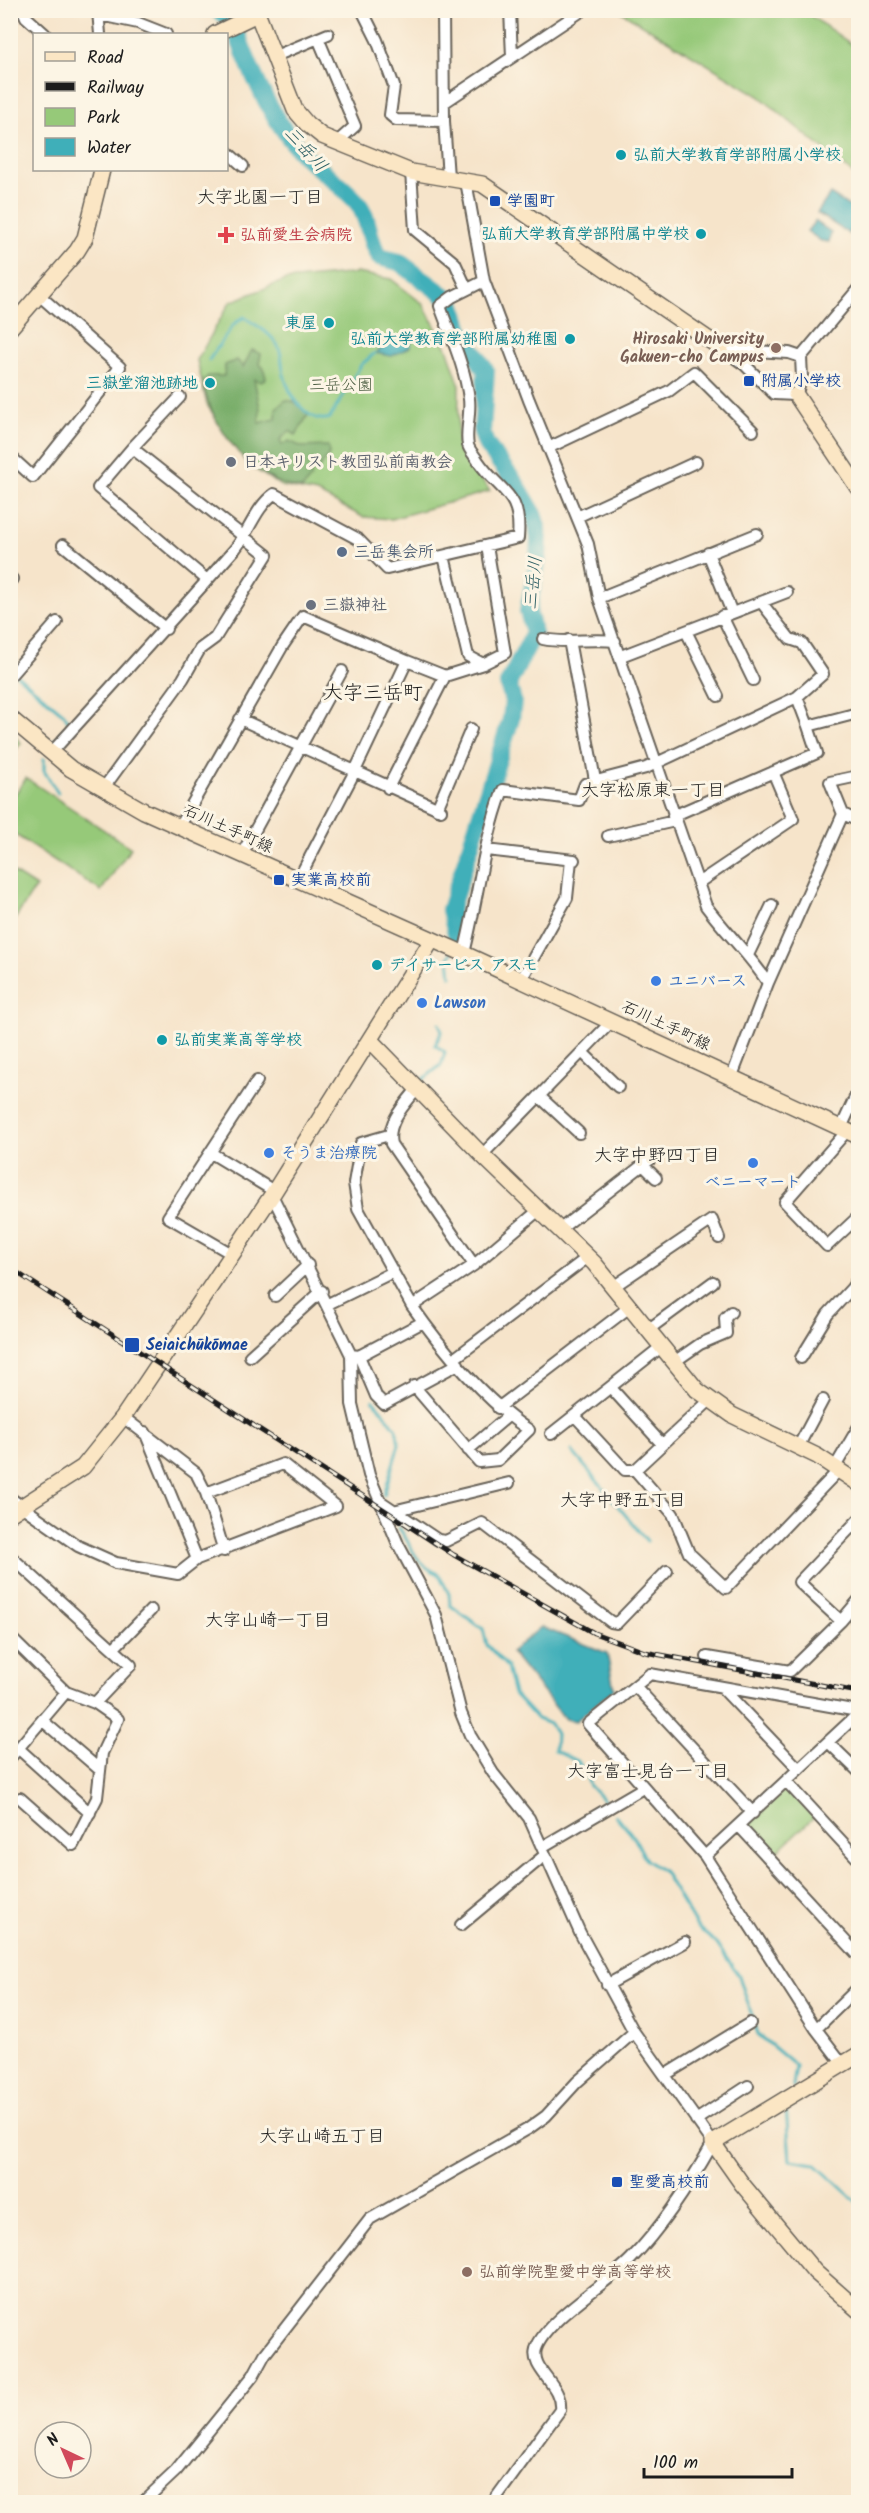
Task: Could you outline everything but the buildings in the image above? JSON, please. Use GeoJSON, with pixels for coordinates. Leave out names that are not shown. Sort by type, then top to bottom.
{"type":"FeatureCollection","features":[{"type":"Feature","properties":{"kind":"street"},"geometry":{"type":"LineString","coordinates":[[23,10],[26,17],[44,33]]}},
{"type":"Feature","properties":{"kind":"street"},"geometry":{"type":"LineString","coordinates":[[362,10],[377,40],[394,86],[390,116],[396,120],[444,121]]}},
{"type":"Feature","properties":{"kind":"street"},"geometry":{"type":"LineString","coordinates":[[443,10],[444,121],[448,177]]}},
{"type":"Feature","properties":{"kind":"street"},"geometry":{"type":"LineString","coordinates":[[510,10],[512,57]]}},
{"type":"Feature","properties":{"kind":"street"},"geometry":{"type":"LineString","coordinates":[[445,102],[583,10]]}},
{"type":"Feature","properties":{"kind":"street"},"geometry":{"type":"LineString","coordinates":[[217,33],[257,12],[295,110],[306,124],[336,143],[411,172],[482,184],[745,365],[774,394],[796,395]]}},
{"type":"Feature","properties":{"kind":"street"},"geometry":{"type":"LineString","coordinates":[[100,33],[99,13],[138,23],[163,33]]}},
{"type":"Feature","properties":{"kind":"street"},"geometry":{"type":"LineString","coordinates":[[273,57],[323,36],[356,126],[336,143]]}},
{"type":"Feature","properties":{"kind":"street"},"geometry":{"type":"LineString","coordinates":[[228,153],[243,166]]}},
{"type":"Feature","properties":{"kind":"street"},"geometry":{"type":"LineString","coordinates":[[10,328],[77,252],[86,238],[102,171]]}},
{"type":"Feature","properties":{"kind":"street"},"geometry":{"type":"LineString","coordinates":[[411,172],[415,230],[455,263],[467,290]]}},
{"type":"Feature","properties":{"kind":"street"},"geometry":{"type":"LineString","coordinates":[[466,181],[484,281],[548,448],[588,544],[599,598],[706,906],[726,933],[748,955],[768,983]]}},
{"type":"Feature","properties":{"kind":"street"},"geometry":{"type":"LineString","coordinates":[[51,753],[166,629],[245,537],[266,500],[274,494],[358,539],[387,569],[518,538],[520,517],[508,492],[489,478],[468,446],[470,417],[463,367],[440,306],[484,281]]}},
{"type":"Feature","properties":{"kind":"street"},"geometry":{"type":"LineString","coordinates":[[796,395],[802,378],[801,357],[858,289]]}},
{"type":"Feature","properties":{"kind":"street"},"geometry":{"type":"LineString","coordinates":[[10,456],[33,477],[120,367],[39,295]]}},
{"type":"Feature","properties":{"kind":"street"},"geometry":{"type":"LineString","coordinates":[[721,348],[789,353],[801,357]]}},
{"type":"Feature","properties":{"kind":"street"},"geometry":{"type":"LineString","coordinates":[[548,448],[669,391],[694,372],[753,431]]}},
{"type":"Feature","properties":{"kind":"street"},"geometry":{"type":"LineString","coordinates":[[796,395],[858,488]]}},
{"type":"Feature","properties":{"kind":"street"},"geometry":{"type":"LineString","coordinates":[[180,398],[132,448],[98,488],[207,580]]}},
{"type":"Feature","properties":{"kind":"street"},"geometry":{"type":"LineString","coordinates":[[103,789],[183,679],[200,649],[215,638],[267,555],[132,448]]}},
{"type":"Feature","properties":{"kind":"street"},"geometry":{"type":"LineString","coordinates":[[577,517],[696,462]]}},
{"type":"Feature","properties":{"kind":"street"},"geometry":{"type":"LineString","coordinates":[[599,598],[757,534]]}},
{"type":"Feature","properties":{"kind":"street"},"geometry":{"type":"LineString","coordinates":[[63,545],[166,629]]}},
{"type":"Feature","properties":{"kind":"street"},"geometry":{"type":"LineString","coordinates":[[179,827],[240,719],[303,616],[445,676],[483,664],[505,653],[487,546]]}},
{"type":"Feature","properties":{"kind":"street"},"geometry":{"type":"LineString","coordinates":[[708,553],[727,615],[753,680]]}},
{"type":"Feature","properties":{"kind":"street"},"geometry":{"type":"LineString","coordinates":[[444,556],[468,656],[483,664]]}},
{"type":"Feature","properties":{"kind":"street"},"geometry":{"type":"LineString","coordinates":[[621,656],[787,592]]}},
{"type":"Feature","properties":{"kind":"street"},"geometry":{"type":"LineString","coordinates":[[456,950],[486,850],[490,825],[503,790],[579,800],[585,784],[646,768],[797,697],[822,674],[802,643],[790,639],[761,602]]}},
{"type":"Feature","properties":{"kind":"street"},"geometry":{"type":"LineString","coordinates":[[10,676],[57,622]]}},
{"type":"Feature","properties":{"kind":"street"},"geometry":{"type":"LineString","coordinates":[[686,631],[718,696]]}},
{"type":"Feature","properties":{"kind":"street"},"geometry":{"type":"LineString","coordinates":[[543,639],[592,638],[615,641]]}},
{"type":"Feature","properties":{"kind":"street"},"geometry":{"type":"LineString","coordinates":[[569,640],[595,780]]}},
{"type":"Feature","properties":{"kind":"street"},"geometry":{"type":"LineString","coordinates":[[298,880],[354,773],[407,661]]}},
{"type":"Feature","properties":{"kind":"street"},"geometry":{"type":"LineString","coordinates":[[242,854],[342,671]]}},
{"type":"Feature","properties":{"kind":"street"},"geometry":{"type":"LineString","coordinates":[[388,788],[445,676]]}},
{"type":"Feature","properties":{"kind":"street"},"geometry":{"type":"LineString","coordinates":[[608,836],[674,818],[817,753],[797,697]]}},
{"type":"Feature","properties":{"kind":"street"},"geometry":{"type":"LineString","coordinates":[[807,726],[858,713]]}},
{"type":"Feature","properties":{"kind":"street","name":"石川土手町線"},"geometry":{"type":"LineString","coordinates":[[10,718],[51,753],[103,789],[179,827],[612,1021],[849,1132]]}},
{"type":"Feature","properties":{"kind":"street"},"geometry":{"type":"LineString","coordinates":[[240,719],[439,810],[471,729]]}},
{"type":"Feature","properties":{"kind":"street"},"geometry":{"type":"LineString","coordinates":[[698,883],[793,819],[773,772]]}},
{"type":"Feature","properties":{"kind":"street"},"geometry":{"type":"LineString","coordinates":[[858,776],[830,782],[843,814],[858,821]]}},
{"type":"Feature","properties":{"kind":"street"},"geometry":{"type":"LineString","coordinates":[[732,1076],[768,983],[843,814]]}},
{"type":"Feature","properties":{"kind":"street"},"geometry":{"type":"LineString","coordinates":[[486,850],[572,860],[567,898],[521,980]]}},
{"type":"Feature","properties":{"kind":"street"},"geometry":{"type":"LineString","coordinates":[[748,955],[772,905]]}},
{"type":"Feature","properties":{"kind":"street"},"geometry":{"type":"LineString","coordinates":[[206,1493],[283,1464],[336,1506],[224,1551],[197,1559],[178,1574],[116,1563],[78,1546],[15,1506],[83,1467],[123,1416],[273,1193],[432,940]]}},
{"type":"Feature","properties":{"kind":"street"},"geometry":{"type":"LineString","coordinates":[[482,1155],[612,1021]]}},
{"type":"Feature","properties":{"kind":"street"},"geometry":{"type":"LineString","coordinates":[[370,1040],[482,1155],[588,1257],[709,1401],[771,1436],[798,1447],[837,1468],[858,1483]]}},
{"type":"Feature","properties":{"kind":"street"},"geometry":{"type":"LineString","coordinates":[[582,1052],[618,1087]]}},
{"type":"Feature","properties":{"kind":"street"},"geometry":{"type":"LineString","coordinates":[[232,1254],[168,1217],[256,1081]]}},
{"type":"Feature","properties":{"kind":"street"},"geometry":{"type":"LineString","coordinates":[[417,1089],[399,1111],[389,1135],[391,1144],[474,1265]]}},
{"type":"Feature","properties":{"kind":"street"},"geometry":{"type":"LineString","coordinates":[[858,1091],[849,1132],[785,1202],[827,1246],[858,1217]]}},
{"type":"Feature","properties":{"kind":"street"},"geometry":{"type":"LineString","coordinates":[[539,1096],[579,1133]]}},
{"type":"Feature","properties":{"kind":"street"},"geometry":{"type":"LineString","coordinates":[[389,1135],[361,1143],[354,1197],[393,1272],[423,1322],[498,1408],[529,1430],[498,1460],[479,1462],[414,1386]]}},
{"type":"Feature","properties":{"kind":"street"},"geometry":{"type":"LineString","coordinates":[[211,1153],[273,1193],[376,1396],[384,1404],[456,1361],[588,1257]]}},
{"type":"Feature","properties":{"kind":"street"},"geometry":{"type":"LineString","coordinates":[[559,1230],[657,1154]]}},
{"type":"Feature","properties":{"kind":"street"},"geometry":{"type":"LineString","coordinates":[[643,1165],[656,1178]]}},
{"type":"Feature","properties":{"kind":"street"},"geometry":{"type":"LineString","coordinates":[[412,1306],[474,1265],[539,1210]]}},
{"type":"Feature","properties":{"kind":"street"},"geometry":{"type":"LineString","coordinates":[[613,1287],[712,1220],[718,1238]]}},
{"type":"Feature","properties":{"kind":"street"},"geometry":{"type":"LineString","coordinates":[[275,1296],[308,1265]]}},
{"type":"Feature","properties":{"kind":"street"},"geometry":{"type":"LineString","coordinates":[[328,1304],[393,1272]]}},
{"type":"Feature","properties":{"kind":"street"},"geometry":{"type":"LineString","coordinates":[[649,1329],[713,1282]]}},
{"type":"Feature","properties":{"kind":"street"},"geometry":{"type":"LineString","coordinates":[[801,1358],[828,1314],[856,1287]]}},
{"type":"Feature","properties":{"kind":"street"},"geometry":{"type":"LineString","coordinates":[[250,1356],[321,1291]]}},
{"type":"Feature","properties":{"kind":"street"},"geometry":{"type":"LineString","coordinates":[[498,1408],[631,1306]]}},
{"type":"Feature","properties":{"kind":"street"},"geometry":{"type":"LineString","coordinates":[[674,1362],[700,1344],[726,1333],[725,1318],[731,1312]]}},
{"type":"Feature","properties":{"kind":"street"},"geometry":{"type":"LineString","coordinates":[[355,1356],[423,1322]]}},
{"type":"Feature","properties":{"kind":"street"},"geometry":{"type":"LineString","coordinates":[[551,1434],[662,1347]]}},
{"type":"Feature","properties":{"kind":"street"},"geometry":{"type":"LineString","coordinates":[[355,1356],[352,1404],[357,1431],[380,1501],[398,1544],[436,1615],[461,1713],[470,1735],[494,1773],[529,1818],[607,1985],[634,2032],[742,2184],[815,2272],[858,2310]]}},
{"type":"Feature","properties":{"kind":"street"},"geometry":{"type":"LineString","coordinates":[[611,1388],[661,1443]]}},
{"type":"Feature","properties":{"kind":"street"},"geometry":{"type":"LineString","coordinates":[[798,1447],[823,1400]]}},
{"type":"Feature","properties":{"kind":"street"},"geometry":{"type":"LineString","coordinates":[[575,1416],[625,1470],[634,1470],[709,1401]]}},
{"type":"Feature","properties":{"kind":"street"},"geometry":{"type":"LineString","coordinates":[[123,1416],[196,1473],[206,1493],[224,1551]]}},
{"type":"Feature","properties":{"kind":"street"},"geometry":{"type":"LineString","coordinates":[[468,1450],[508,1416]]}},
{"type":"Feature","properties":{"kind":"street"},"geometry":{"type":"LineString","coordinates":[[634,1470],[673,1514],[689,1553],[726,1588],[837,1468],[858,1428]]}},
{"type":"Feature","properties":{"kind":"street"},"geometry":{"type":"LineString","coordinates":[[145,1432],[197,1559]]}},
{"type":"Feature","properties":{"kind":"street"},"geometry":{"type":"LineString","coordinates":[[397,1510],[509,1483]]}},
{"type":"Feature","properties":{"kind":"street"},"geometry":{"type":"LineString","coordinates":[[380,1501],[397,1510],[438,1540],[446,1541],[482,1523],[611,1622],[617,1623],[667,1571]]}},
{"type":"Feature","properties":{"kind":"street"},"geometry":{"type":"LineString","coordinates":[[841,1620],[800,1582],[858,1520]]}},
{"type":"Feature","properties":{"kind":"street"},"geometry":{"type":"LineString","coordinates":[[10,1556],[131,1665],[95,1703]]}},
{"type":"Feature","properties":{"kind":"street"},"geometry":{"type":"LineString","coordinates":[[707,1657],[790,1671],[858,1601]]}},
{"type":"Feature","properties":{"kind":"street"},"geometry":{"type":"LineString","coordinates":[[114,1648],[151,1610]]}},
{"type":"Feature","properties":{"kind":"street"},"geometry":{"type":"LineString","coordinates":[[10,1637],[14,1649],[66,1692],[95,1703],[118,1719],[102,1753],[97,1798],[73,1845],[20,1798]]}},
{"type":"Feature","properties":{"kind":"street"},"geometry":{"type":"LineString","coordinates":[[842,2063],[816,2029],[705,1856],[588,1724],[650,1674],[858,1713]]}},
{"type":"Feature","properties":{"kind":"street"},"geometry":{"type":"LineString","coordinates":[[635,1686],[753,1813]]}},
{"type":"Feature","properties":{"kind":"street"},"geometry":{"type":"LineString","coordinates":[[724,1689],[799,1769]]}},
{"type":"Feature","properties":{"kind":"street"},"geometry":{"type":"LineString","coordinates":[[11,1759],[66,1692]]}},
{"type":"Feature","properties":{"kind":"street"},"geometry":{"type":"LineString","coordinates":[[705,1856],[858,1713]]}},
{"type":"Feature","properties":{"kind":"street"},"geometry":{"type":"LineString","coordinates":[[43,1721],[100,1770]]}},
{"type":"Feature","properties":{"kind":"street"},"geometry":{"type":"LineString","coordinates":[[828,1742],[858,1771]]}},
{"type":"Feature","properties":{"kind":"street"},"geometry":{"type":"LineString","coordinates":[[20,1749],[90,1813]]}},
{"type":"Feature","properties":{"kind":"street"},"geometry":{"type":"LineString","coordinates":[[786,1782],[858,1858]]}},
{"type":"Feature","properties":{"kind":"street"},"geometry":{"type":"LineString","coordinates":[[461,1925],[543,1851],[643,1788]]}},
{"type":"Feature","properties":{"kind":"street"},"geometry":{"type":"LineString","coordinates":[[739,1826],[858,1955]]}},
{"type":"Feature","properties":{"kind":"street"},"geometry":{"type":"LineString","coordinates":[[607,1985],[685,1942]]}},
{"type":"Feature","properties":{"kind":"street"},"geometry":{"type":"LineString","coordinates":[[816,2029],[858,1988]]}},
{"type":"Feature","properties":{"kind":"street"},"geometry":{"type":"LineString","coordinates":[[665,2075],[750,2024]]}},
{"type":"Feature","properties":{"kind":"street"},"geometry":{"type":"LineString","coordinates":[[143,2502],[176,2471],[254,2376],[265,2354],[370,2219],[528,2129],[546,2116],[577,2082],[634,2032]]}},
{"type":"Feature","properties":{"kind":"street"},"geometry":{"type":"LineString","coordinates":[[493,2502],[560,2410],[561,2398],[554,2384],[539,2367],[536,2351],[545,2332],[630,2260],[652,2236],[713,2143],[858,2055]]}},
{"type":"Feature","properties":{"kind":"street"},"geometry":{"type":"LineString","coordinates":[[696,2120],[748,2086]]}},
{"type":"Feature","properties":{"kind":"green space"},"geometry":{"type":"Polygon","coordinates":[[[620,11],[804,11],[858,49],[858,178],[759,96],[620,11]]]}},
{"type":"Feature","properties":{"kind":"green space","name":"三岳公園"},"geometry":{"type":"Polygon","coordinates":[[[357,273],[391,279],[423,304],[447,348],[459,383],[458,448],[490,491],[391,519],[363,517],[317,493],[281,486],[247,464],[207,405],[197,360],[230,302],[286,280],[357,273]]]}},
{"type":"Feature","properties":{"kind":"green space"},"geometry":{"type":"Polygon","coordinates":[[[252,350],[261,354],[259,364],[263,367],[266,378],[261,382],[254,379],[260,409],[259,423],[276,419],[276,408],[286,400],[295,402],[308,415],[296,435],[289,431],[280,440],[282,445],[289,441],[302,447],[328,446],[329,455],[320,467],[312,471],[311,478],[302,489],[266,476],[251,464],[225,435],[207,399],[202,381],[208,376],[224,376],[225,365],[237,360],[243,367],[252,350]]]}},
{"type":"Feature","properties":{"kind":"green space"},"geometry":{"type":"Polygon","coordinates":[[[11,732],[21,743],[10,756],[11,732]]]}},
{"type":"Feature","properties":{"kind":"green space"},"geometry":{"type":"Polygon","coordinates":[[[26,778],[131,848],[101,891],[11,832],[11,800],[26,778]]]}},
{"type":"Feature","properties":{"kind":"green space"},"geometry":{"type":"Polygon","coordinates":[[[11,871],[36,887],[11,925],[11,871]]]}},
{"type":"Feature","properties":{"kind":"green space"},"geometry":{"type":"Polygon","coordinates":[[[784,1789],[788,1790],[814,1817],[774,1855],[748,1827],[749,1822],[784,1789]]]}},
{"type":"Feature","properties":{"kind":"water"},"geometry":{"type":"Polygon","coordinates":[[[830,194],[858,212],[858,219],[849,234],[817,213],[830,194]]]}},
{"type":"Feature","properties":{"kind":"water"},"geometry":{"type":"Polygon","coordinates":[[[815,221],[831,232],[829,242],[821,241],[807,231],[815,221]]]}},
{"type":"Feature","properties":{"kind":"water"},"geometry":{"type":"Polygon","coordinates":[[[407,335],[413,337],[410,347],[392,356],[375,353],[398,338],[407,335]]]}},
{"type":"Feature","properties":{"kind":"water"},"geometry":{"type":"Polygon","coordinates":[[[541,1627],[607,1653],[614,1689],[576,1721],[565,1719],[511,1652],[541,1627]]]}},
{"type":"Feature","properties":{"kind":"waterway","name":"三岳川"},"geometry":{"type":"LineString","coordinates":[[217,10],[228,17]]}},
{"type":"Feature","properties":{"kind":"waterway","name":"三岳川"},"geometry":{"type":"LineString","coordinates":[[236,31],[256,80],[273,113],[293,143],[305,156],[357,202],[379,257],[399,262],[445,296]]}},
{"type":"Feature","properties":{"kind":"waterway","name":"三岳川"},"geometry":{"type":"LineString","coordinates":[[452,303],[463,335],[486,371],[482,432],[486,444],[518,487],[535,516],[539,539],[538,559],[528,611],[534,633],[508,684],[513,701],[511,719],[450,910],[458,941]]}},
{"type":"Feature","properties":{"kind":"waterway"},"geometry":{"type":"LineString","coordinates":[[209,360],[234,324],[244,317],[274,340],[280,352],[283,371],[290,391],[307,413],[322,419],[330,418],[361,365],[375,353]]}},
{"type":"Feature","properties":{"kind":"waterway"},"geometry":{"type":"LineString","coordinates":[[17,675],[64,714],[70,724],[53,744]]}},
{"type":"Feature","properties":{"kind":"waterway"},"geometry":{"type":"LineString","coordinates":[[44,759],[44,771],[58,793]]}},
{"type":"Feature","properties":{"kind":"waterway"},"geometry":{"type":"LineString","coordinates":[[451,976],[449,958],[452,952]]}},
{"type":"Feature","properties":{"kind":"waterway"},"geometry":{"type":"LineString","coordinates":[[420,1082],[441,1065],[445,1052],[435,1045],[442,1031],[439,1024]]}},
{"type":"Feature","properties":{"kind":"waterway"},"geometry":{"type":"LineString","coordinates":[[373,1400],[396,1428],[399,1444],[384,1495]]}},
{"type":"Feature","properties":{"kind":"waterway"},"geometry":{"type":"LineString","coordinates":[[572,1451],[647,1541]]}},
{"type":"Feature","properties":{"kind":"waterway"},"geometry":{"type":"LineString","coordinates":[[399,1528],[419,1560],[430,1570],[439,1574],[449,1594],[450,1605],[483,1629],[487,1645],[507,1667],[514,1694],[537,1719],[550,1724],[556,1734],[555,1751],[577,1761],[585,1772],[590,1786],[605,1802]]}},
{"type":"Feature","properties":{"kind":"waterway"},"geometry":{"type":"LineString","coordinates":[[615,1815],[634,1837],[646,1860],[664,1872],[697,1927],[716,1943],[739,1976],[758,2034],[796,2066],[793,2086]]}},
{"type":"Feature","properties":{"kind":"waterway"},"geometry":{"type":"LineString","coordinates":[[786,2107],[790,2160],[815,2164],[858,2203]]}},
{"type":"Feature","properties":{"kind":"railway"},"geometry":{"type":"LineString","coordinates":[[10,1268],[454,1555],[594,1633],[645,1652],[858,1692]]}},
{"type":"Feature","properties":{"kind":"place","name":"弘前大学教育学部附属小学校"},"geometry":{"type":"Point","coordinates":[621,155]}},
{"type":"Feature","properties":{"kind":"place","name":"学園町"},"geometry":{"type":"Point","coordinates":[495,201]}},
{"type":"Feature","properties":{"kind":"place","name":"弘前大学教育学部附属中学校"},"geometry":{"type":"Point","coordinates":[701,234]}},
{"type":"Feature","properties":{"kind":"place","name":"弘前愛生会病院"},"geometry":{"type":"Point","coordinates":[226,235]}},
{"type":"Feature","properties":{"kind":"place","name":"東屋"},"geometry":{"type":"Point","coordinates":[329,323]}},
{"type":"Feature","properties":{"kind":"place","name":"弘前大学教育学部附属幼稚園"},"geometry":{"type":"Point","coordinates":[570,339]}},
{"type":"Feature","properties":{"kind":"place","name":"Hirosaki University Gakuen-cho Campus"},"geometry":{"type":"Point","coordinates":[776,348]}},
{"type":"Feature","properties":{"kind":"place","name":"附属小学校"},"geometry":{"type":"Point","coordinates":[749,381]}},
{"type":"Feature","properties":{"kind":"place","name":"三嶽堂溜池跡地"},"geometry":{"type":"Point","coordinates":[210,383]}},
{"type":"Feature","properties":{"kind":"place","name":"日本キリスト教団弘前南教会"},"geometry":{"type":"Point","coordinates":[231,462]}},
{"type":"Feature","properties":{"kind":"place","name":"三岳集会所"},"geometry":{"type":"Point","coordinates":[342,552]}},
{"type":"Feature","properties":{"kind":"place","name":"三嶽神社"},"geometry":{"type":"Point","coordinates":[311,605]}},
{"type":"Feature","properties":{"kind":"place","name":"実業高校前"},"geometry":{"type":"Point","coordinates":[279,880]}},
{"type":"Feature","properties":{"kind":"place","name":"デイサービス アスモ"},"geometry":{"type":"Point","coordinates":[377,965]}},
{"type":"Feature","properties":{"kind":"place","name":"ユニバース"},"geometry":{"type":"Point","coordinates":[656,981]}},
{"type":"Feature","properties":{"kind":"place","name":"Lawson"},"geometry":{"type":"Point","coordinates":[422,1003]}},
{"type":"Feature","properties":{"kind":"place","name":"弘前実業高等学校"},"geometry":{"type":"Point","coordinates":[162,1040]}},
{"type":"Feature","properties":{"kind":"place","name":"そうま治療院"},"geometry":{"type":"Point","coordinates":[269,1153]}},
{"type":"Feature","properties":{"kind":"place","name":"ベニーマート"},"geometry":{"type":"Point","coordinates":[753,1163]}},
{"type":"Feature","properties":{"kind":"place","name":"Seiaichūkōmae"},"geometry":{"type":"Point","coordinates":[132,1345]}},
{"type":"Feature","properties":{"kind":"place","name":"聖愛高校前"},"geometry":{"type":"Point","coordinates":[617,2182]}},
{"type":"Feature","properties":{"kind":"place","name":"弘前学院聖愛中学高等学校"},"geometry":{"type":"Point","coordinates":[467,2272]}},
{"type":"Feature","properties":{"kind":"district","name":"大字北園一丁目"},"geometry":{"type":"Point","coordinates":[260,198]}},
{"type":"Feature","properties":{"kind":"district","name":"大字三岳町"},"geometry":{"type":"Point","coordinates":[373,694]}},
{"type":"Feature","properties":{"kind":"district","name":"大字松原東一丁目"},"geometry":{"type":"Point","coordinates":[653,791]}},
{"type":"Feature","properties":{"kind":"district","name":"大字中野四丁目"},"geometry":{"type":"Point","coordinates":[657,1156]}},
{"type":"Feature","properties":{"kind":"district","name":"大字中野五丁目"},"geometry":{"type":"Point","coordinates":[623,1501]}},
{"type":"Feature","properties":{"kind":"district","name":"大字山崎一丁目"},"geometry":{"type":"Point","coordinates":[268,1621]}},
{"type":"Feature","properties":{"kind":"district","name":"大字富士見台一丁目"},"geometry":{"type":"Point","coordinates":[648,1772]}},
{"type":"Feature","properties":{"kind":"district","name":"大字山崎五丁目"},"geometry":{"type":"Point","coordinates":[322,2137]}}]}
